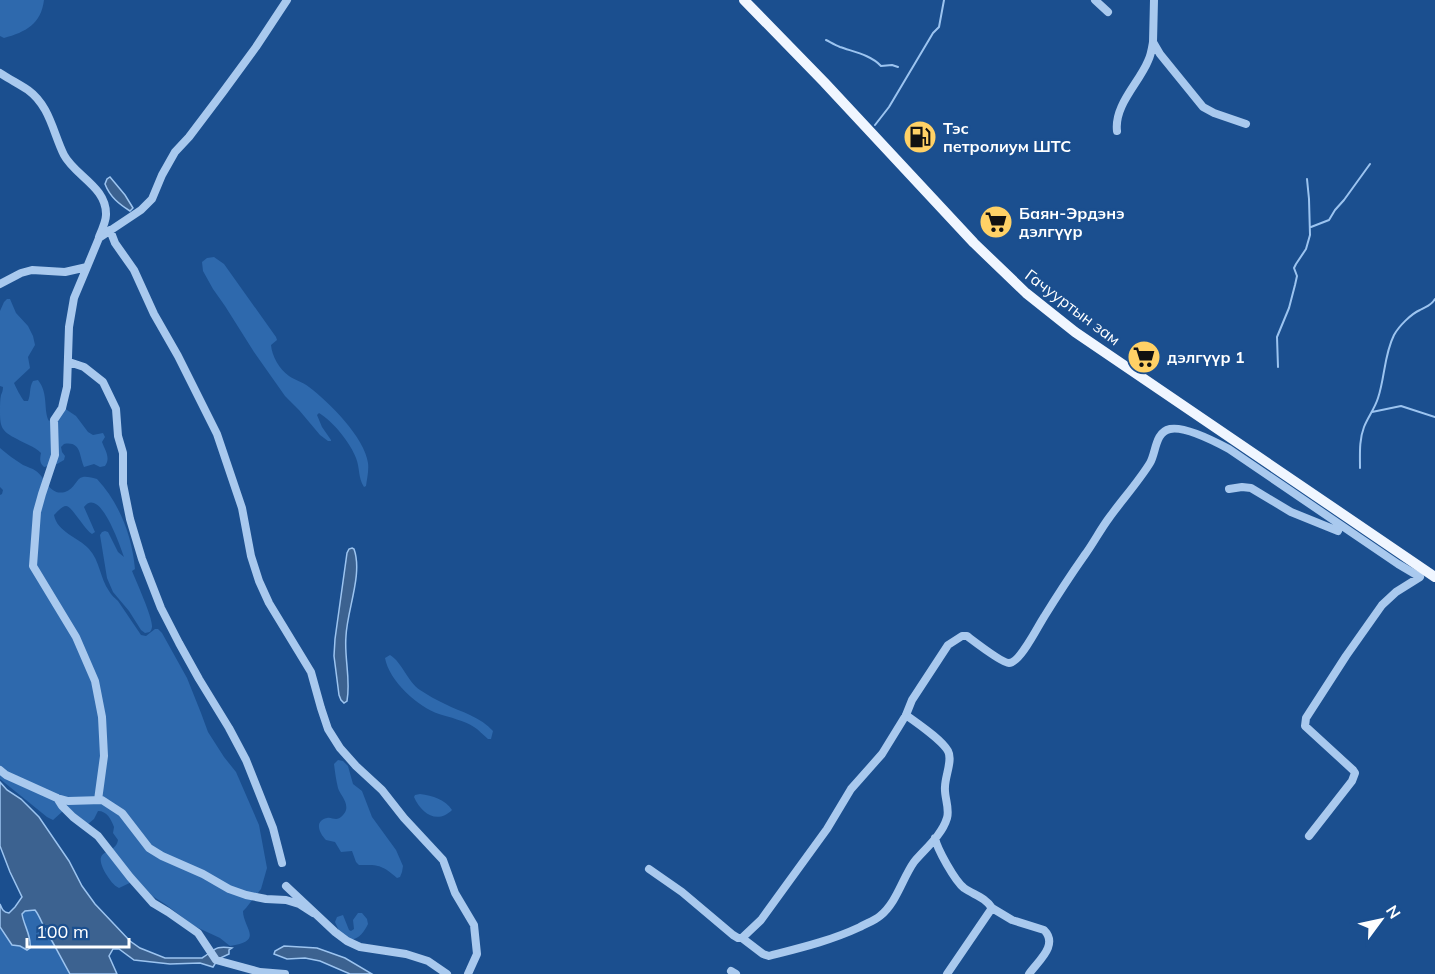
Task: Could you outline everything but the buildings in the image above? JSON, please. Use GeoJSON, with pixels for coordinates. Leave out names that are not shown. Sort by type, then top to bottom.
{"type":"FeatureCollection","features":[{"type":"Feature","properties":{"kind":"main road","name":"Гачууртын зам"},"geometry":{"type":"LineString","coordinates":[[744,0],[974,243],[1026,293],[1075,332],[1435,577]]}},
{"type":"Feature","properties":{"kind":"street"},"geometry":{"type":"LineString","coordinates":[[99,238],[141,210],[152,199],[175,152],[189,137],[256,47],[286,0]]}},
{"type":"Feature","properties":{"kind":"street"},"geometry":{"type":"LineString","coordinates":[[1095,0],[1108,12]]}},
{"type":"Feature","properties":{"kind":"street"},"geometry":{"type":"LineString","coordinates":[[1118,131],[1116,124],[1120,112],[1149,59],[1153,42],[1154,0]]}},
{"type":"Feature","properties":{"kind":"street"},"geometry":{"type":"LineString","coordinates":[[1153,42],[1203,107],[1246,123]]}},
{"type":"Feature","properties":{"kind":"street"},"geometry":{"type":"LineString","coordinates":[[0,73],[29,91],[40,101],[49,117],[64,156],[76,171],[95,187],[103,200],[106,215],[74,298],[69,327],[67,387],[62,408],[54,420],[55,455],[37,512],[33,566],[76,637],[95,681],[102,717],[104,756],[98,800]]}},
{"type":"Feature","properties":{"kind":"street"},"geometry":{"type":"LineString","coordinates":[[110,230],[115,243],[134,270],[154,314],[217,434],[242,508],[251,556],[259,581],[269,603],[311,672],[328,729],[340,748],[382,790],[404,818],[443,860],[455,894],[474,925],[477,954],[468,974]]}},
{"type":"Feature","properties":{"kind":"street"},"geometry":{"type":"LineString","coordinates":[[0,284],[32,270],[65,272],[87,267]]}},
{"type":"Feature","properties":{"kind":"street"},"geometry":{"type":"LineString","coordinates":[[69,362],[84,367],[103,382],[116,409],[118,436],[123,453],[123,484],[130,519],[142,559],[166,617],[246,760],[273,828],[282,863]]}},
{"type":"Feature","properties":{"kind":"street"},"geometry":{"type":"LineString","coordinates":[[742,938],[761,920],[827,829],[851,789],[882,754],[906,715],[912,700],[948,645],[962,636],[967,636],[1000,660],[1007,663],[1015,661],[1107,520],[1151,462],[1160,436],[1171,429],[1187,431],[1229,449],[1419,577],[1396,592],[1382,605],[1306,718],[1305,726],[1355,773],[1309,837]]}},
{"type":"Feature","properties":{"kind":"street"},"geometry":{"type":"LineString","coordinates":[[1229,489],[1251,488],[1291,512],[1338,531]]}},
{"type":"Feature","properties":{"kind":"street"},"geometry":{"type":"LineString","coordinates":[[649,869],[682,892],[733,935],[742,938],[769,956],[822,943],[873,921],[882,914],[895,897],[913,864],[947,820],[944,789],[950,759],[948,752],[926,730],[906,715]]}},
{"type":"Feature","properties":{"kind":"street"},"geometry":{"type":"LineString","coordinates":[[0,770],[6,775],[57,798],[68,801],[102,800],[122,813],[149,848],[162,856],[203,874],[229,889],[266,899],[286,900],[299,904],[313,913]]}},
{"type":"Feature","properties":{"kind":"street"},"geometry":{"type":"LineString","coordinates":[[57,798],[73,817],[98,836],[153,903],[198,933],[216,960],[260,972],[285,974]]}},
{"type":"Feature","properties":{"kind":"street"},"geometry":{"type":"LineString","coordinates":[[935,838],[936,846],[954,877],[962,886],[986,900],[992,908],[1012,920],[1047,933],[1050,945],[1029,974]]}},
{"type":"Feature","properties":{"kind":"street"},"geometry":{"type":"LineString","coordinates":[[286,886],[313,913],[347,941],[360,947],[406,954],[428,962],[447,974]]}},
{"type":"Feature","properties":{"kind":"street"},"geometry":{"type":"LineString","coordinates":[[947,974],[992,908]]}},
{"type":"Feature","properties":{"kind":"shaded area"},"geometry":{"type":"Polygon","coordinates":[[[0,0],[44,0],[40,15],[31,26],[4,38],[0,36],[0,0]]]}},
{"type":"Feature","properties":{"kind":"shaded area"},"geometry":{"type":"Polygon","coordinates":[[[110,177],[133,208],[130,211],[109,193],[105,184],[110,177]]]}},
{"type":"Feature","properties":{"kind":"shaded area"},"geometry":{"type":"Polygon","coordinates":[[[214,257],[224,264],[276,337],[277,340],[271,345],[274,358],[282,370],[307,385],[336,411],[353,432],[368,463],[366,486],[364,487],[361,480],[354,452],[341,433],[319,413],[317,415],[322,427],[331,441],[320,435],[285,396],[254,352],[203,271],[202,262],[214,257]]]}},
{"type":"Feature","properties":{"kind":"shaded area"},"geometry":{"type":"Polygon","coordinates":[[[7,299],[10,299],[16,313],[28,326],[35,345],[28,357],[30,368],[14,383],[20,395],[24,401],[28,401],[33,381],[38,380],[44,391],[49,421],[64,408],[76,416],[88,432],[93,435],[103,433],[105,437],[102,442],[107,457],[105,466],[100,467],[94,464],[84,467],[76,447],[64,444],[61,447],[65,456],[64,460],[44,467],[40,459],[41,453],[2,428],[0,311],[7,299]]]}},
{"type":"Feature","properties":{"kind":"shaded area"},"geometry":{"type":"Polygon","coordinates":[[[0,448],[23,465],[36,471],[51,489],[60,493],[68,491],[83,477],[97,479],[112,499],[124,521],[135,569],[132,571],[152,622],[152,629],[145,633],[113,592],[107,578],[100,535],[102,532],[108,532],[118,552],[124,557],[103,511],[96,504],[90,503],[84,507],[95,532],[92,534],[69,507],[63,507],[54,515],[59,526],[93,554],[110,592],[141,635],[146,636],[155,629],[162,633],[187,678],[208,732],[236,772],[259,825],[267,868],[261,889],[243,911],[250,933],[247,941],[241,944],[230,946],[220,938],[194,926],[149,894],[136,880],[119,888],[115,885],[106,874],[101,859],[102,855],[113,849],[118,840],[113,833],[112,821],[104,812],[98,811],[88,824],[63,811],[53,820],[0,779],[0,495],[3,490],[0,487],[0,448]]]}},
{"type":"Feature","properties":{"kind":"shaded area"},"geometry":{"type":"Polygon","coordinates":[[[352,548],[357,569],[346,636],[348,693],[347,701],[344,703],[339,695],[334,656],[347,553],[352,548]]]}},
{"type":"Feature","properties":{"kind":"shaded area"},"geometry":{"type":"Polygon","coordinates":[[[390,655],[420,690],[477,718],[488,726],[493,731],[491,739],[462,721],[422,706],[398,684],[392,675],[385,658],[390,655]]]}},
{"type":"Feature","properties":{"kind":"shaded area"},"geometry":{"type":"Polygon","coordinates":[[[338,760],[348,766],[353,784],[362,791],[372,817],[396,850],[403,866],[400,877],[397,878],[379,866],[359,865],[352,851],[341,852],[335,842],[326,840],[321,834],[320,822],[328,818],[339,818],[346,810],[346,804],[338,788],[334,764],[338,760]]]}},
{"type":"Feature","properties":{"kind":"shaded area"},"geometry":{"type":"Polygon","coordinates":[[[0,782],[39,817],[95,904],[130,941],[140,948],[165,958],[202,958],[222,947],[232,948],[229,954],[218,959],[213,967],[200,963],[170,964],[134,960],[119,949],[113,949],[109,956],[117,974],[70,974],[35,910],[25,911],[22,914],[30,940],[30,948],[27,950],[12,945],[0,927],[0,904],[5,912],[9,913],[22,897],[0,846],[0,782]]]}},
{"type":"Feature","properties":{"kind":"shaded area"},"geometry":{"type":"Polygon","coordinates":[[[420,794],[446,803],[452,810],[441,817],[430,815],[421,808],[414,797],[420,794]]]}},
{"type":"Feature","properties":{"kind":"shaded area"},"geometry":{"type":"Polygon","coordinates":[[[35,910],[70,974],[0,974],[0,927],[12,945],[27,950],[31,944],[22,914],[25,911],[35,910]]]}},
{"type":"Feature","properties":{"kind":"shaded area"},"geometry":{"type":"Polygon","coordinates":[[[358,913],[362,913],[368,924],[357,938],[351,940],[339,931],[335,922],[337,917],[343,915],[351,931],[354,929],[353,920],[358,913]]]}},
{"type":"Feature","properties":{"kind":"shaded area"},"geometry":{"type":"Polygon","coordinates":[[[284,946],[317,948],[345,958],[372,974],[350,974],[320,961],[305,958],[287,959],[274,954],[284,946]]]}},
{"type":"Feature","properties":{"kind":"waterway"},"geometry":{"type":"LineString","coordinates":[[875,125],[889,107],[933,33],[939,27],[944,0]]}},
{"type":"Feature","properties":{"kind":"waterway"},"geometry":{"type":"LineString","coordinates":[[826,40],[867,56],[881,66],[898,67]]}},
{"type":"Feature","properties":{"kind":"waterway"},"geometry":{"type":"LineString","coordinates":[[1311,227],[1329,220],[1370,164]]}},
{"type":"Feature","properties":{"kind":"waterway"},"geometry":{"type":"LineString","coordinates":[[1278,367],[1277,337],[1289,308],[1295,285],[1297,276],[1294,268],[1306,249],[1310,235],[1307,179]]}},
{"type":"Feature","properties":{"kind":"waterway"},"geometry":{"type":"LineString","coordinates":[[1360,468],[1362,432],[1378,398],[1388,350],[1394,335],[1409,317],[1430,305],[1435,299]]}},
{"type":"Feature","properties":{"kind":"waterway"},"geometry":{"type":"LineString","coordinates":[[1372,412],[1401,406],[1435,417]]}},
{"type":"Feature","properties":{"kind":"place","name":"Тэс петролиум ШТС"},"geometry":{"type":"Point","coordinates":[920,137]}},
{"type":"Feature","properties":{"kind":"place","name":"Баян-Эрдэнэ дэлгүүр"},"geometry":{"type":"Point","coordinates":[996,222]}},
{"type":"Feature","properties":{"kind":"place","name":"дэлгүүр 1"},"geometry":{"type":"Point","coordinates":[1144,357]}}]}
